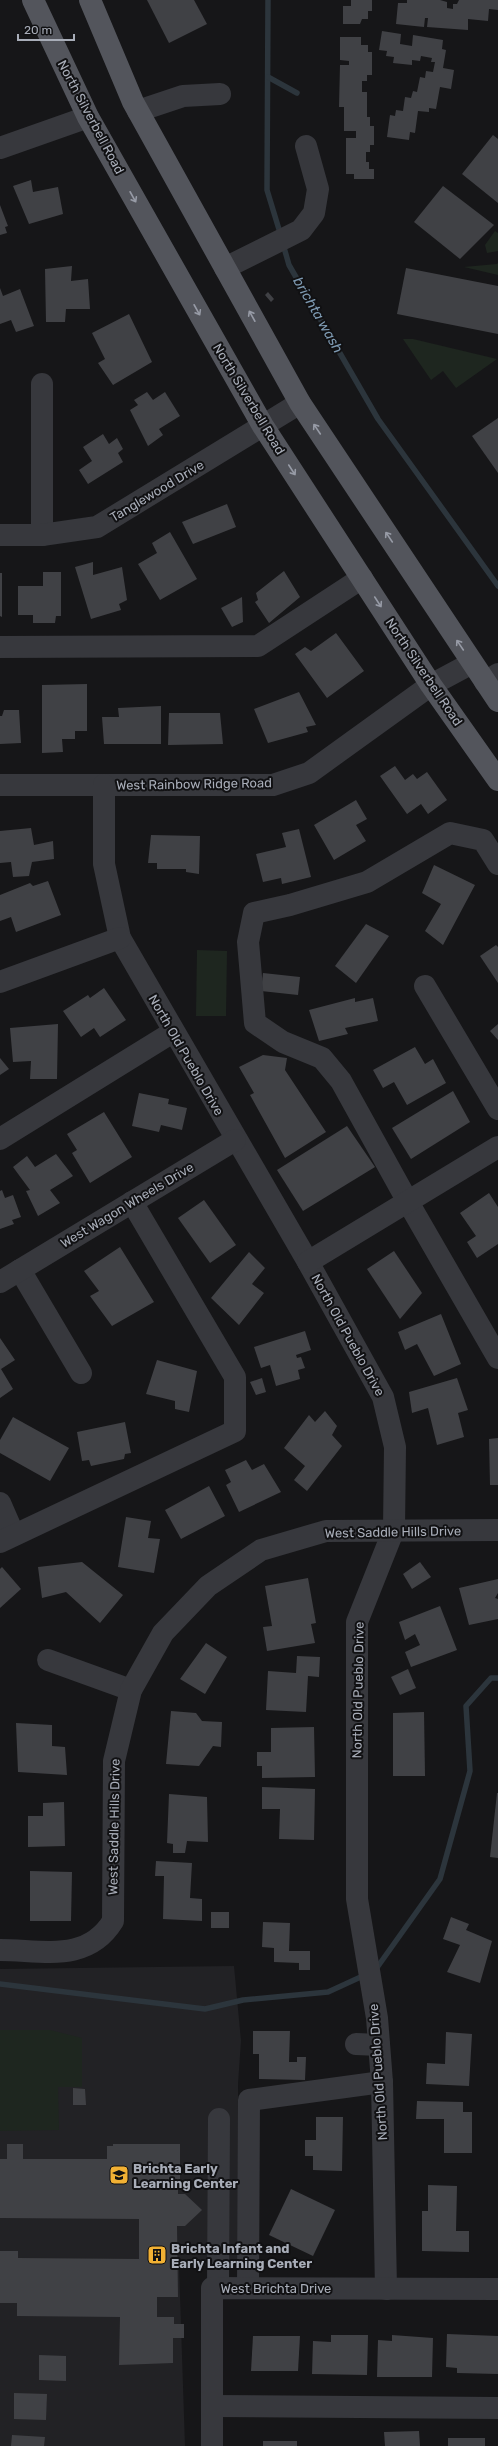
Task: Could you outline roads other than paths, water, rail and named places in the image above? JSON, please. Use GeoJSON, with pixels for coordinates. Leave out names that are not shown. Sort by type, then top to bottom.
{"type":"FeatureCollection","features":[{"type":"Feature","properties":{"kind":"main road","name":"North Silverbell Road"},"geometry":{"type":"LineString","coordinates":[[32,0],[88,117],[263,426],[431,686],[498,780]]}},
{"type":"Feature","properties":{"kind":"main road"},"geometry":{"type":"LineString","coordinates":[[90,0],[138,111],[300,403],[472,663],[492,678],[498,701]]}},
{"type":"Feature","properties":{"kind":"street"},"geometry":{"type":"LineString","coordinates":[[138,111],[183,96],[220,94]]}},
{"type":"Feature","properties":{"kind":"street"},"geometry":{"type":"LineString","coordinates":[[0,148],[88,117]]}},
{"type":"Feature","properties":{"kind":"street"},"geometry":{"type":"LineString","coordinates":[[225,268],[296,233],[314,213],[318,189],[306,146]]}},
{"type":"Feature","properties":{"kind":"street"},"geometry":{"type":"LineString","coordinates":[[42,384],[42,535]]}},
{"type":"Feature","properties":{"kind":"street","name":"Tanglewood Drive"},"geometry":{"type":"LineString","coordinates":[[0,536],[42,535],[97,527],[300,403]]}},
{"type":"Feature","properties":{"kind":"street"},"geometry":{"type":"LineString","coordinates":[[0,647],[258,646],[362,578]]}},
{"type":"Feature","properties":{"kind":"street","name":"West Rainbow Ridge Road"},"geometry":{"type":"LineString","coordinates":[[0,785],[273,785],[309,773],[431,686],[472,663]]}},
{"type":"Feature","properties":{"kind":"street","name":"North Old Pueblo Drive"},"geometry":{"type":"LineString","coordinates":[[104,785],[104,864],[120,938],[235,1140],[308,1262],[383,1398],[395,1448],[394,1529],[357,1622],[357,1899],[377,2018],[382,2082],[386,2288]]}},
{"type":"Feature","properties":{"kind":"street"},"geometry":{"type":"LineString","coordinates":[[498,864],[483,840],[450,833],[367,882],[290,905],[254,913],[248,942],[255,1023],[283,1042],[322,1058],[341,1081],[408,1202],[498,1358]]}},
{"type":"Feature","properties":{"kind":"street"},"geometry":{"type":"LineString","coordinates":[[0,982],[120,938]]}},
{"type":"Feature","properties":{"kind":"street"},"geometry":{"type":"LineString","coordinates":[[425,986],[498,1110]]}},
{"type":"Feature","properties":{"kind":"street"},"geometry":{"type":"LineString","coordinates":[[0,1139],[173,1032]]}},
{"type":"Feature","properties":{"kind":"street","name":"West Wagon Wheels Drive"},"geometry":{"type":"LineString","coordinates":[[0,1282],[235,1140]]}},
{"type":"Feature","properties":{"kind":"street"},"geometry":{"type":"LineString","coordinates":[[308,1262],[498,1147]]}},
{"type":"Feature","properties":{"kind":"street"},"geometry":{"type":"LineString","coordinates":[[0,1503],[7,1538],[235,1430],[235,1377],[132,1202]]}},
{"type":"Feature","properties":{"kind":"street"},"geometry":{"type":"LineString","coordinates":[[20,1270],[81,1373]]}},
{"type":"Feature","properties":{"kind":"street","name":"West Saddle Hills Drive"},"geometry":{"type":"LineString","coordinates":[[0,1950],[77,1951],[99,1939],[113,1920],[114,1761],[131,1690],[163,1633],[208,1586],[261,1550],[326,1531],[394,1529],[498,1530]]}},
{"type":"Feature","properties":{"kind":"street"},"geometry":{"type":"LineString","coordinates":[[48,1660],[131,1690]]}},
{"type":"Feature","properties":{"kind":"street"},"geometry":{"type":"LineString","coordinates":[[356,2044],[379,2045]]}},
{"type":"Feature","properties":{"kind":"street"},"geometry":{"type":"LineString","coordinates":[[248,2288],[249,2100],[382,2082]]}},
{"type":"Feature","properties":{"kind":"street"},"geometry":{"type":"LineString","coordinates":[[218,2288],[219,2119]]}},
{"type":"Feature","properties":{"kind":"street","name":"West Brichta Drive"},"geometry":{"type":"LineString","coordinates":[[212,2446],[212,2288],[498,2289]]}},
{"type":"Feature","properties":{"kind":"street"},"geometry":{"type":"LineString","coordinates":[[212,2406],[498,2408]]}},
{"type":"Feature","properties":{"kind":"waterway","name":"brichta wash"},"geometry":{"type":"LineString","coordinates":[[268,0],[267,190],[281,236]]}},
{"type":"Feature","properties":{"kind":"waterway"},"geometry":{"type":"LineString","coordinates":[[268,77],[297,93]]}},
{"type":"Feature","properties":{"kind":"waterway","name":"brichta wash"},"geometry":{"type":"LineString","coordinates":[[283,244],[289,265],[378,419],[498,586]]}},
{"type":"Feature","properties":{"kind":"waterway"},"geometry":{"type":"LineString","coordinates":[[376,1969],[440,1879],[470,1771],[466,1706],[491,1678],[498,1678]]}},
{"type":"Feature","properties":{"kind":"waterway"},"geometry":{"type":"LineString","coordinates":[[0,1984],[205,2009],[243,2000],[328,1992],[365,1975]]}},
{"type":"Feature","properties":{"kind":"place","name":"Brichta Early Learning Center"},"geometry":{"type":"Point","coordinates":[119,2175]}},
{"type":"Feature","properties":{"kind":"place","name":"Brichta Infant and Early Learning Center"},"geometry":{"type":"Point","coordinates":[157,2255]}}]}
